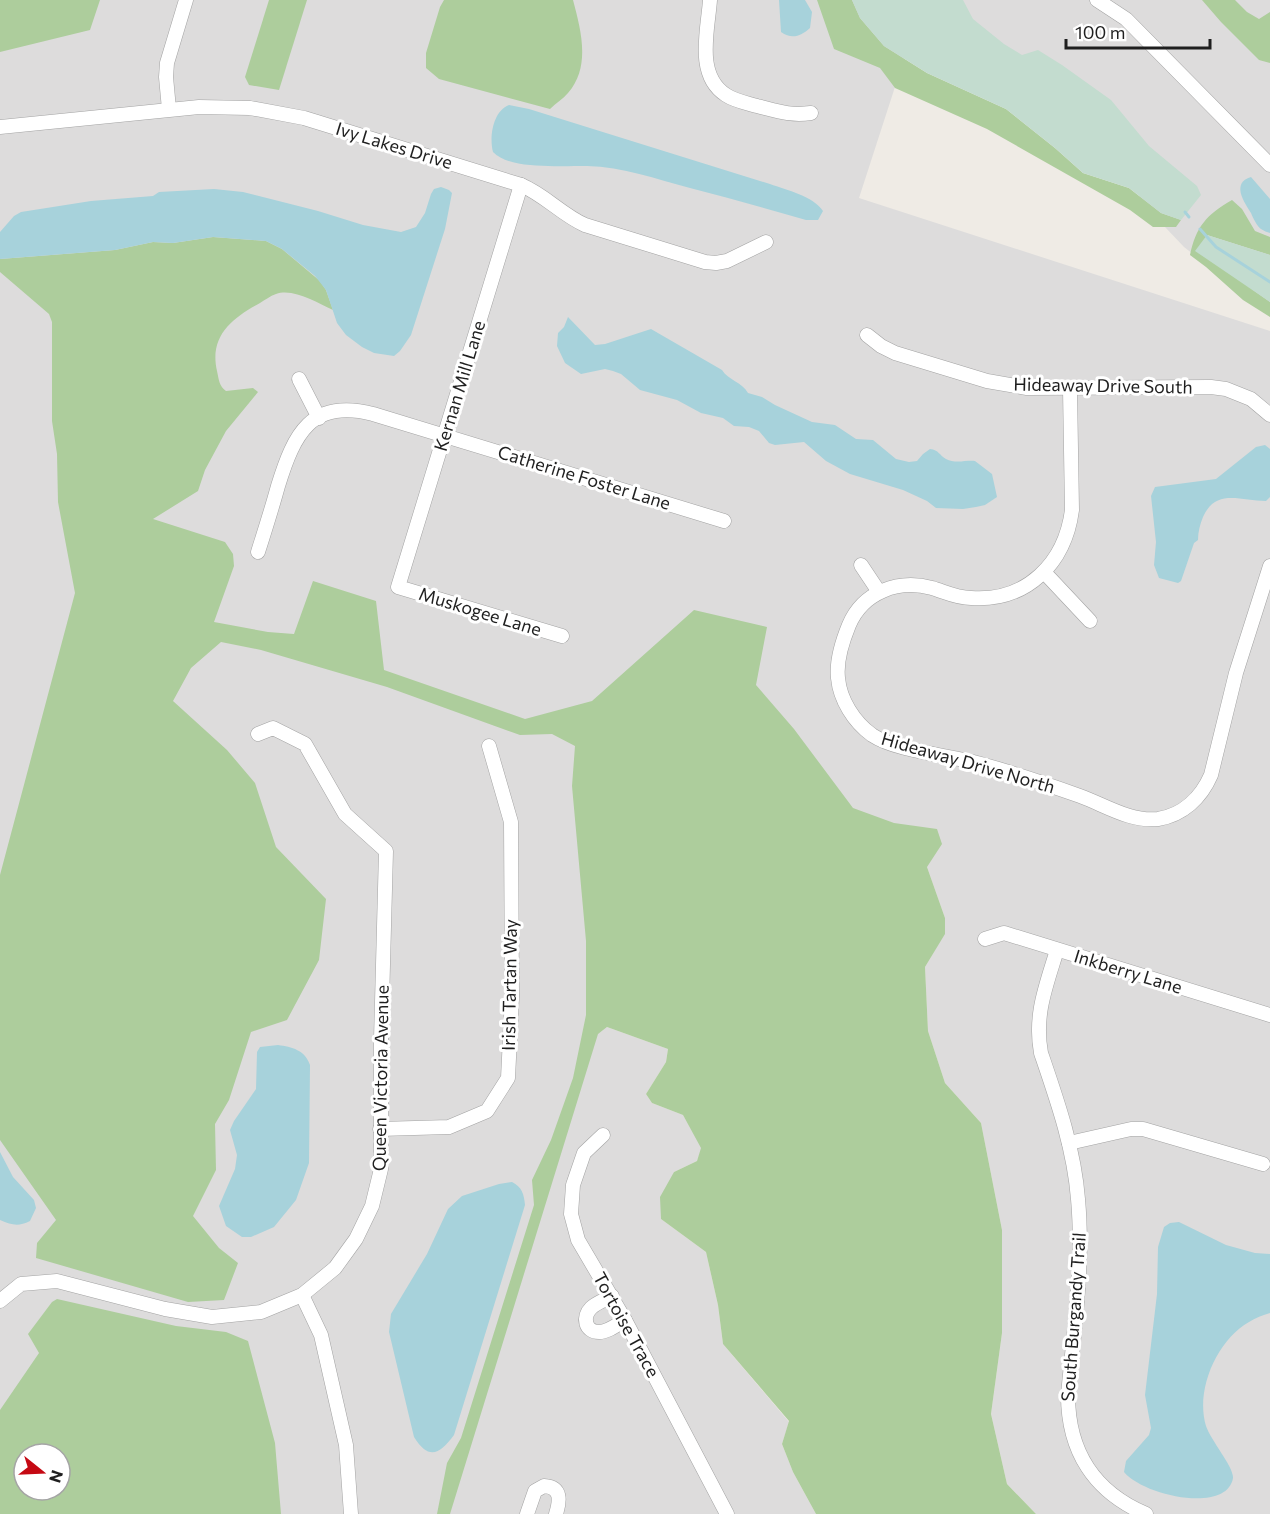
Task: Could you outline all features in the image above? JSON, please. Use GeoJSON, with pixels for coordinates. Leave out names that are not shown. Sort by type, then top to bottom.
{"type":"FeatureCollection","features":[{"type":"Feature","properties":{"kind":"street"},"geometry":{"type":"LineString","coordinates":[[169,110],[167,63],[186,0]]}},
{"type":"Feature","properties":{"kind":"street"},"geometry":{"type":"LineString","coordinates":[[710,0],[706,61],[709,75],[720,89],[739,101],[788,115],[811,113]]}},
{"type":"Feature","properties":{"kind":"street"},"geometry":{"type":"LineString","coordinates":[[1096,0],[1126,19],[1270,165]]}},
{"type":"Feature","properties":{"kind":"street","name":"Ivy Lakes Drive"},"geometry":{"type":"LineString","coordinates":[[0,127],[212,106],[276,111],[521,185],[539,194],[585,225],[705,262],[727,261],[766,242]]}},
{"type":"Feature","properties":{"kind":"street","name":"Kernan Mill Lane"},"geometry":{"type":"LineString","coordinates":[[398,587],[521,185]]}},
{"type":"Feature","properties":{"kind":"street","name":"Hideaway Drive South"},"geometry":{"type":"LineString","coordinates":[[867,334],[881,346],[895,353],[987,381],[1027,388],[1211,387],[1240,393],[1270,415]]}},
{"type":"Feature","properties":{"kind":"street"},"geometry":{"type":"LineString","coordinates":[[258,552],[292,445],[307,425],[319,418],[299,380]]}},
{"type":"Feature","properties":{"kind":"street","name":"Hideaway Drive North"},"geometry":{"type":"LineString","coordinates":[[1070,389],[1072,510],[1070,523],[1060,550],[1044,572],[1016,591],[985,599],[954,596],[916,585],[902,586],[879,592],[864,602],[855,612],[843,639],[838,679],[847,706],[867,731],[888,743],[979,763],[1034,780],[1126,815],[1151,819],[1168,817],[1183,810],[1196,799],[1206,787],[1211,775],[1236,673],[1270,566]]}},
{"type":"Feature","properties":{"kind":"street","name":"Catherine Foster Lane"},"geometry":{"type":"LineString","coordinates":[[319,418],[335,411],[359,410],[724,521]]}},
{"type":"Feature","properties":{"kind":"street"},"geometry":{"type":"LineString","coordinates":[[861,566],[879,592]]}},
{"type":"Feature","properties":{"kind":"street"},"geometry":{"type":"LineString","coordinates":[[1044,572],[1090,621]]}},
{"type":"Feature","properties":{"kind":"street","name":"Muskogee Lane"},"geometry":{"type":"LineString","coordinates":[[398,587],[562,636]]}},
{"type":"Feature","properties":{"kind":"street","name":"Queen Victoria Avenue"},"geometry":{"type":"LineString","coordinates":[[0,1300],[21,1284],[57,1281],[165,1309],[212,1317],[261,1312],[302,1295],[335,1268],[356,1239],[372,1206],[381,1169],[386,851],[345,814],[305,744],[273,728],[258,734]]}},
{"type":"Feature","properties":{"kind":"street","name":"Irish Tartan Way"},"geometry":{"type":"LineString","coordinates":[[380,1129],[449,1127],[487,1111],[508,1078],[513,997],[512,822],[489,746]]}},
{"type":"Feature","properties":{"kind":"street","name":"Inkberry Lane"},"geometry":{"type":"LineString","coordinates":[[985,939],[1004,933],[1270,1015]]}},
{"type":"Feature","properties":{"kind":"street","name":"South Burgandy Trail"},"geometry":{"type":"LineString","coordinates":[[1057,950],[1040,1008],[1038,1038],[1069,1143],[1078,1197],[1080,1265],[1068,1395],[1071,1430],[1080,1455],[1094,1476],[1120,1501],[1146,1514]]}},
{"type":"Feature","properties":{"kind":"street"},"geometry":{"type":"LineString","coordinates":[[1069,1143],[1143,1129],[1263,1164]]}},
{"type":"Feature","properties":{"kind":"street","name":"Tortoise Trace"},"geometry":{"type":"LineString","coordinates":[[603,1136],[584,1153],[573,1185],[571,1214],[578,1240],[612,1296],[727,1514]]}},
{"type":"Feature","properties":{"kind":"street"},"geometry":{"type":"LineString","coordinates":[[302,1295],[321,1335],[346,1444],[351,1514]]}},
{"type":"Feature","properties":{"kind":"street"},"geometry":{"type":"LineString","coordinates":[[612,1296],[592,1306],[585,1322],[588,1328],[596,1333],[605,1331],[625,1320]]}},
{"type":"Feature","properties":{"kind":"street"},"geometry":{"type":"LineString","coordinates":[[527,1514],[535,1491],[544,1486],[554,1488],[559,1495],[556,1514]]}},
{"type":"Feature","properties":{"kind":"shaded area"},"geometry":{"type":"Polygon","coordinates":[[[0,0],[1270,0],[1270,314],[1184,247],[1146,207],[1130,180],[1054,133],[905,56],[859,198],[1270,331],[1270,1514],[1036,1514],[1007,1484],[991,1414],[1002,1333],[1002,1230],[981,1123],[945,1083],[928,1031],[925,967],[945,933],[945,918],[927,867],[721,771],[599,1033],[607,1027],[668,1049],[666,1062],[646,1094],[652,1103],[683,1115],[702,1148],[697,1161],[674,1172],[661,1219],[706,1252],[718,1305],[723,1344],[789,1422],[782,1444],[793,1472],[816,1514],[0,1514],[0,0]]]}},
{"type":"Feature","properties":{"kind":"green space"},"geometry":{"type":"Polygon","coordinates":[[[0,0],[100,0],[90,30],[0,52],[0,0]]]}},
{"type":"Feature","properties":{"kind":"green space"},"geometry":{"type":"Polygon","coordinates":[[[269,0],[307,0],[279,90],[249,85],[245,77],[269,0]]]}},
{"type":"Feature","properties":{"kind":"green space"},"geometry":{"type":"Polygon","coordinates":[[[444,0],[573,0],[582,48],[580,72],[575,83],[566,95],[550,109],[439,79],[426,68],[426,53],[444,0]]]}},
{"type":"Feature","properties":{"kind":"green space"},"geometry":{"type":"Polygon","coordinates":[[[817,0],[852,0],[860,18],[884,46],[927,73],[1006,109],[1083,173],[1129,188],[1161,213],[1181,220],[1176,227],[1153,227],[1130,210],[987,129],[895,88],[880,68],[834,49],[817,0]]]}},
{"type":"Feature","properties":{"kind":"green space"},"geometry":{"type":"Polygon","coordinates":[[[852,0],[963,0],[973,19],[1004,44],[1022,55],[1038,50],[1111,100],[1149,146],[1197,186],[1201,195],[1181,220],[1161,213],[1129,188],[1083,173],[1006,109],[927,73],[884,46],[860,18],[852,0]]]}},
{"type":"Feature","properties":{"kind":"green space"},"geometry":{"type":"Polygon","coordinates":[[[1202,0],[1235,0],[1247,12],[1259,19],[1270,12],[1270,63],[1259,60],[1202,0]]]}},
{"type":"Feature","properties":{"kind":"green space"},"geometry":{"type":"Polygon","coordinates":[[[1232,200],[1242,209],[1255,231],[1270,237],[1270,255],[1207,235],[1253,290],[1270,302],[1270,317],[1243,300],[1190,255],[1199,229],[1215,211],[1232,200]]]}},
{"type":"Feature","properties":{"kind":"green space"},"geometry":{"type":"Polygon","coordinates":[[[1207,235],[1270,255],[1270,302],[1195,251],[1207,235]]]}},
{"type":"Feature","properties":{"kind":"green space"},"geometry":{"type":"Polygon","coordinates":[[[213,237],[266,241],[282,249],[320,281],[333,310],[298,295],[276,294],[232,322],[220,338],[216,348],[215,359],[222,387],[226,391],[253,388],[258,392],[226,431],[205,470],[198,491],[153,519],[225,542],[233,554],[234,566],[214,622],[268,632],[294,634],[313,581],[376,601],[384,670],[525,719],[592,701],[694,610],[767,627],[756,685],[794,729],[853,808],[894,823],[937,829],[942,844],[927,867],[945,918],[945,934],[925,967],[928,1031],[945,1083],[981,1123],[1002,1230],[1002,1333],[991,1414],[1007,1484],[1036,1514],[816,1514],[793,1472],[782,1444],[789,1421],[723,1344],[718,1305],[706,1252],[661,1219],[660,1197],[674,1172],[697,1161],[701,1148],[683,1115],[652,1103],[646,1094],[666,1062],[668,1049],[607,1027],[598,1034],[450,1514],[437,1514],[447,1463],[461,1438],[534,1205],[532,1180],[551,1140],[573,1078],[586,1015],[586,941],[572,786],[575,746],[552,734],[520,735],[387,687],[261,650],[221,642],[191,668],[173,701],[227,750],[255,783],[276,847],[326,899],[319,960],[287,1020],[251,1032],[229,1100],[215,1124],[216,1170],[193,1216],[219,1248],[238,1263],[224,1300],[188,1302],[36,1258],[37,1243],[56,1220],[0,1140],[0,875],[75,593],[58,502],[57,454],[52,421],[52,322],[49,314],[0,272],[0,259],[115,250],[153,242],[173,243],[213,237]]]}},
{"type":"Feature","properties":{"kind":"green space"},"geometry":{"type":"Polygon","coordinates":[[[57,1299],[176,1326],[226,1332],[248,1341],[275,1443],[281,1514],[0,1514],[0,1410],[39,1353],[28,1334],[52,1302],[57,1299]]]}},
{"type":"Feature","properties":{"kind":"water"},"geometry":{"type":"Polygon","coordinates":[[[779,0],[805,0],[812,12],[810,28],[796,36],[789,36],[781,32],[779,0]]]}},
{"type":"Feature","properties":{"kind":"water"},"geometry":{"type":"Polygon","coordinates":[[[509,105],[529,109],[784,189],[806,197],[823,211],[818,220],[806,220],[626,171],[587,166],[524,165],[512,162],[493,152],[492,146],[492,132],[496,119],[499,113],[509,105]]]}},
{"type":"Feature","properties":{"kind":"water"},"geometry":{"type":"Polygon","coordinates":[[[1251,177],[1270,199],[1270,233],[1258,226],[1241,193],[1242,184],[1251,177]]]}},
{"type":"Feature","properties":{"kind":"water"},"geometry":{"type":"Polygon","coordinates":[[[441,187],[452,193],[445,229],[411,335],[394,356],[374,353],[346,335],[337,323],[326,290],[315,276],[282,249],[266,241],[213,237],[173,243],[153,242],[115,250],[0,259],[0,232],[14,216],[21,212],[91,201],[153,196],[159,192],[214,189],[243,192],[363,225],[401,232],[416,227],[425,213],[434,189],[441,187]]]}},
{"type":"Feature","properties":{"kind":"water"},"geometry":{"type":"Polygon","coordinates":[[[568,317],[595,345],[651,329],[722,370],[748,393],[762,397],[812,422],[835,425],[856,439],[873,440],[896,459],[917,461],[930,449],[949,460],[975,461],[992,474],[997,497],[985,505],[976,507],[936,508],[927,501],[903,490],[850,474],[826,461],[804,442],[775,445],[769,443],[759,431],[749,427],[734,426],[723,418],[701,413],[677,400],[640,390],[621,374],[613,371],[605,369],[581,374],[565,363],[557,346],[558,333],[564,327],[568,317]]]}},
{"type":"Feature","properties":{"kind":"water"},"geometry":{"type":"Polygon","coordinates":[[[1265,445],[1270,449],[1270,497],[1266,501],[1230,498],[1215,502],[1203,517],[1198,540],[1194,543],[1181,581],[1178,583],[1159,578],[1154,565],[1156,542],[1151,496],[1155,487],[1216,479],[1256,447],[1265,445]]]}},
{"type":"Feature","properties":{"kind":"water"},"geometry":{"type":"Polygon","coordinates":[[[278,1045],[293,1048],[301,1053],[310,1065],[309,1163],[296,1200],[274,1227],[251,1237],[242,1237],[226,1226],[219,1206],[235,1169],[237,1155],[230,1130],[256,1089],[257,1052],[260,1047],[278,1045]]]}},
{"type":"Feature","properties":{"kind":"water"},"geometry":{"type":"Polygon","coordinates":[[[0,1152],[13,1177],[34,1200],[36,1208],[30,1221],[26,1223],[15,1225],[0,1220],[0,1152]]]}},
{"type":"Feature","properties":{"kind":"water"},"geometry":{"type":"Polygon","coordinates":[[[512,1182],[522,1191],[525,1205],[454,1435],[444,1447],[430,1452],[419,1445],[414,1437],[389,1332],[391,1314],[427,1254],[448,1209],[462,1196],[512,1182]]]}},
{"type":"Feature","properties":{"kind":"water"},"geometry":{"type":"Polygon","coordinates":[[[1179,1222],[1226,1245],[1255,1253],[1270,1254],[1270,1313],[1249,1322],[1227,1341],[1218,1353],[1206,1382],[1203,1412],[1206,1426],[1230,1467],[1233,1478],[1227,1489],[1216,1496],[1201,1498],[1184,1498],[1166,1494],[1134,1481],[1124,1472],[1126,1461],[1149,1435],[1151,1428],[1145,1395],[1157,1294],[1158,1247],[1164,1227],[1170,1223],[1179,1222]]]}},
{"type":"Feature","properties":{"kind":"waterway"},"geometry":{"type":"LineString","coordinates":[[1185,212],[1189,217]]}},
{"type":"Feature","properties":{"kind":"waterway"},"geometry":{"type":"LineString","coordinates":[[1200,229],[1216,247],[1270,282]]}}]}
